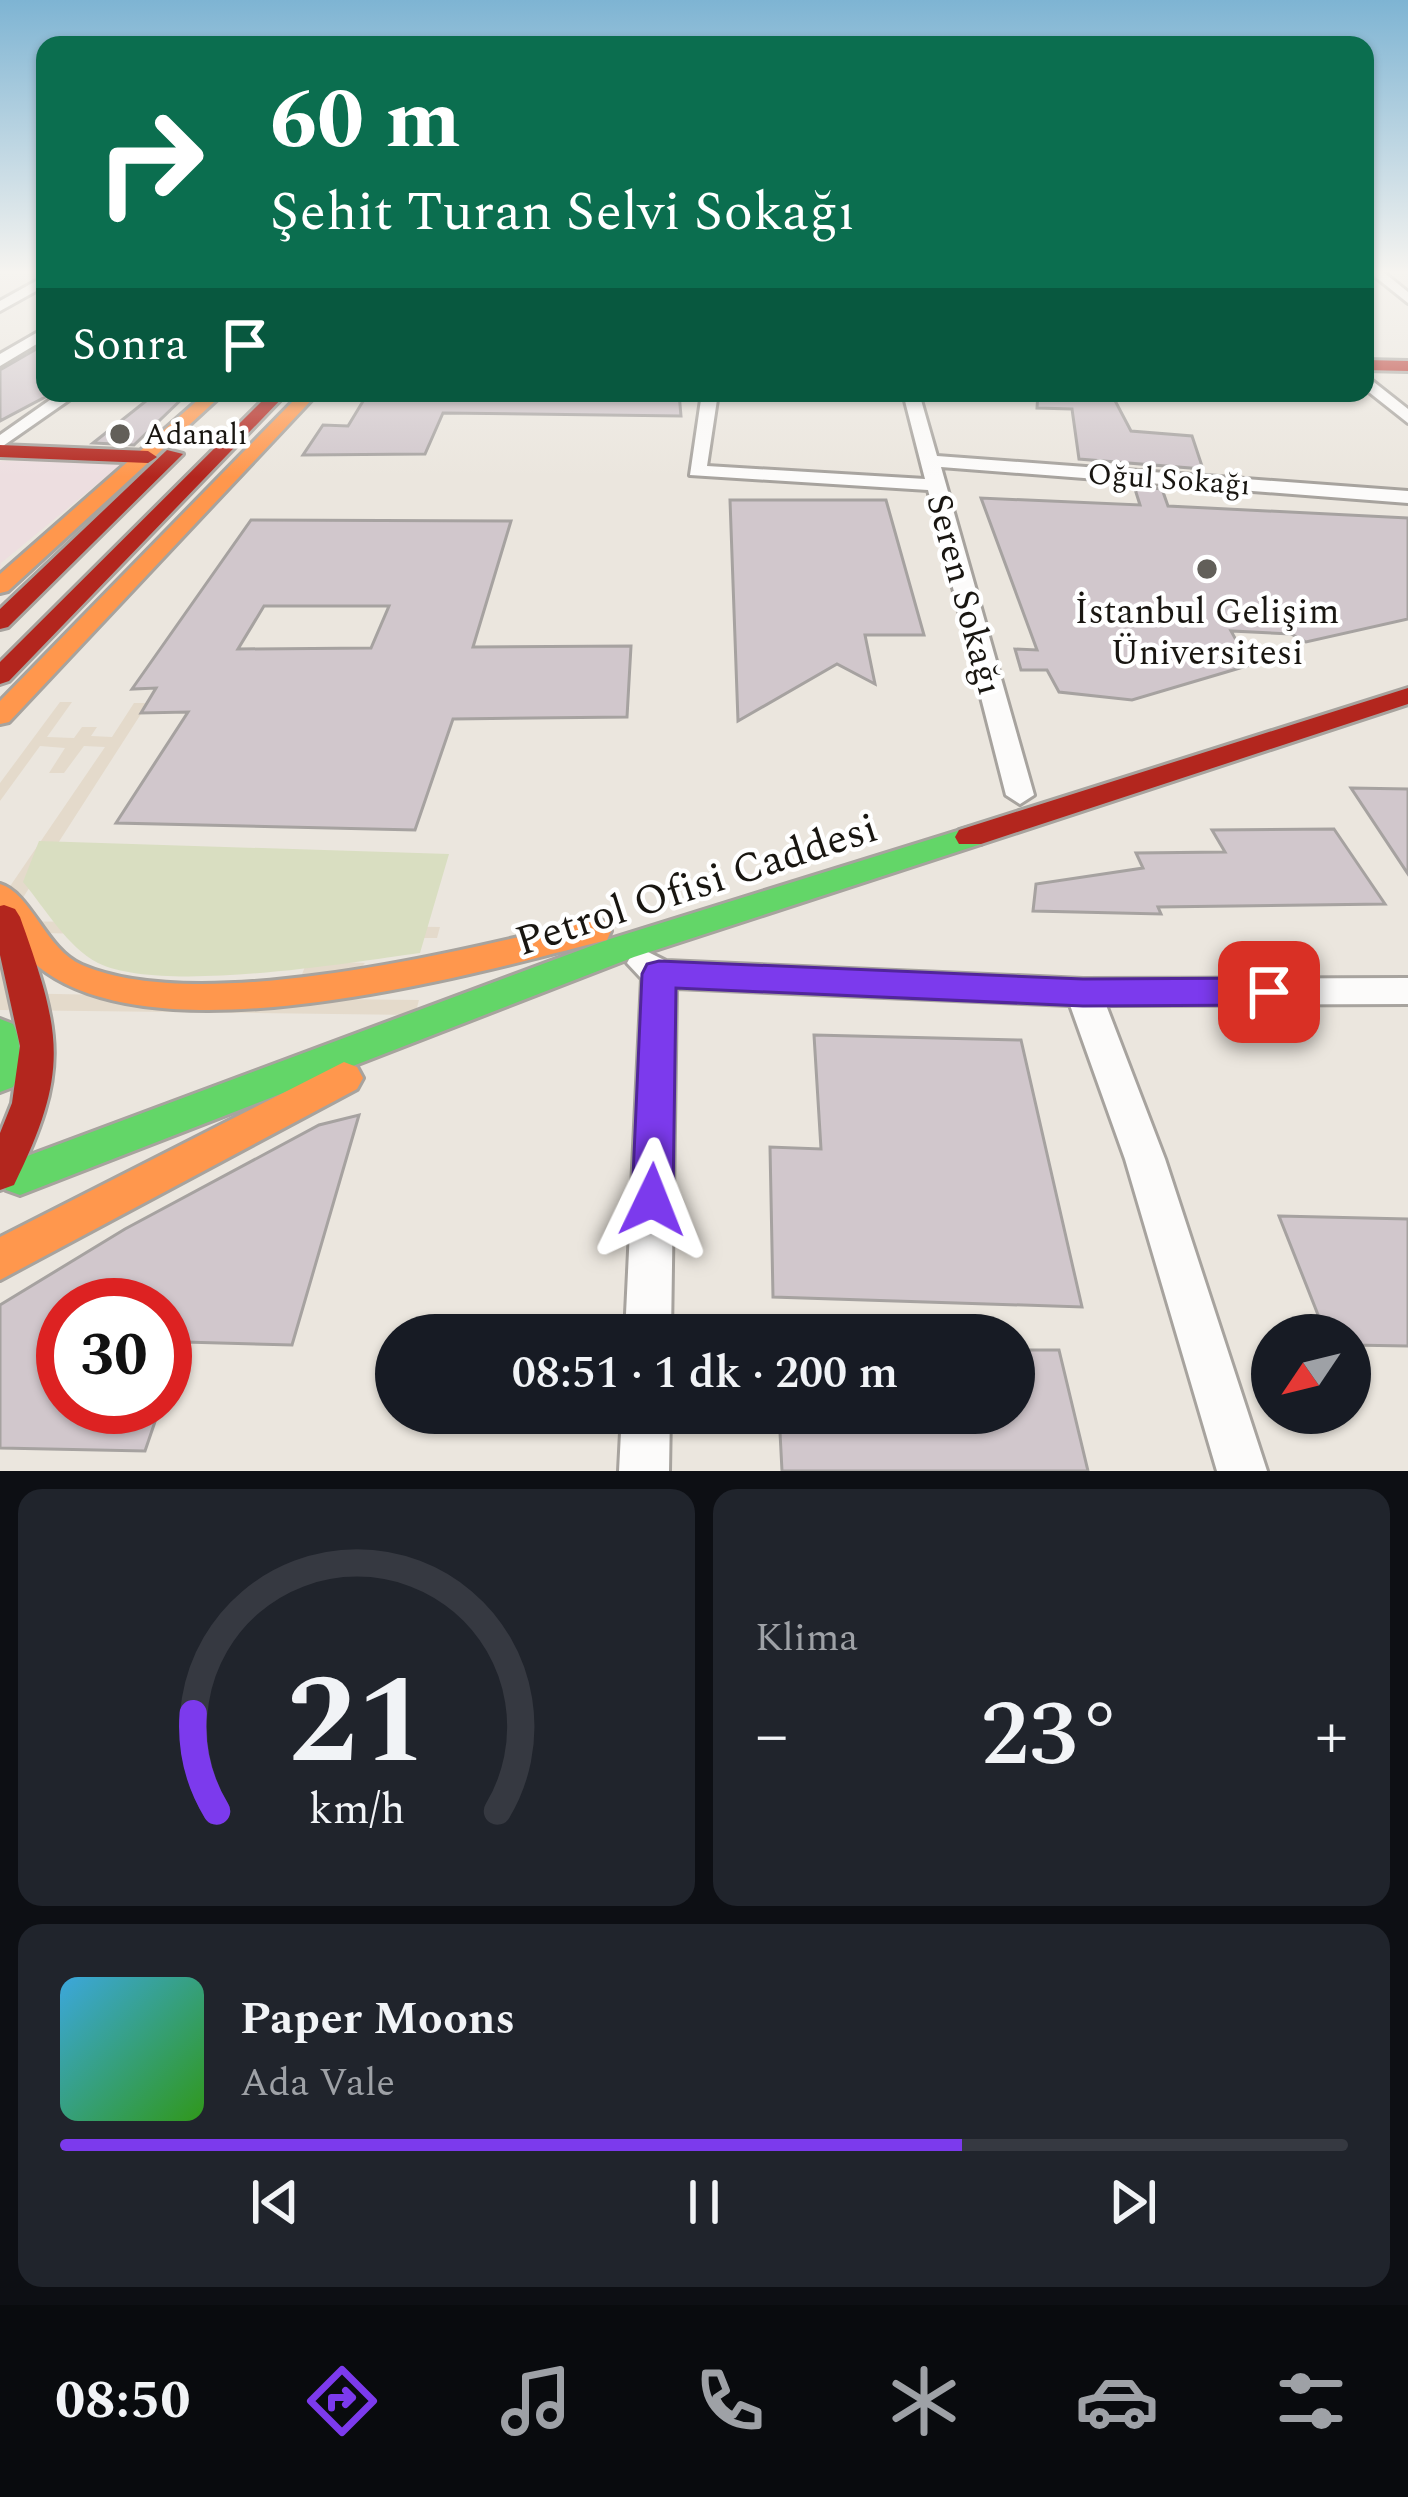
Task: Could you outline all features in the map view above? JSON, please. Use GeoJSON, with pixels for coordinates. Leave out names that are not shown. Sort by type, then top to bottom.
{"type":"FeatureCollection","features":[{"type":"Feature","properties":{"kind":"main road"},"geometry":{"type":"LineString","coordinates":[[1374,365],[1408,366]]}},
{"type":"Feature","properties":{"kind":"main road"},"geometry":{"type":"LineString","coordinates":[[0,586],[206,402]]}},
{"type":"Feature","properties":{"kind":"main road"},"geometry":{"type":"LineString","coordinates":[[0,622],[229,402]]}},
{"type":"Feature","properties":{"kind":"main road"},"geometry":{"type":"LineString","coordinates":[[0,676],[270,402]]}},
{"type":"Feature","properties":{"kind":"main road"},"geometry":{"type":"LineString","coordinates":[[170,535],[284,402]]}},
{"type":"Feature","properties":{"kind":"main road"},"geometry":{"type":"LineString","coordinates":[[2,716],[301,402]]}},
{"type":"Feature","properties":{"kind":"main road"},"geometry":{"type":"LineString","coordinates":[[0,447],[148,457]]}},
{"type":"Feature","properties":{"kind":"main road"},"geometry":{"type":"LineString","coordinates":[[0,596],[84,513]]}},
{"type":"Feature","properties":{"kind":"main road","name":"Petrol Ofisi Caddesi"},"geometry":{"type":"LineString","coordinates":[[50,1140],[1020,794],[1198,742],[1408,672]]}},
{"type":"Feature","properties":{"kind":"main road","name":"Petrol Ofisi Caddesi"},"geometry":{"type":"LineString","coordinates":[[10,1174],[526,982],[608,940],[1408,696]]}},
{"type":"Feature","properties":{"kind":"main road"},"geometry":{"type":"LineString","coordinates":[[0,900],[38,947],[72,976],[153,994],[284,991],[608,940]]}},
{"type":"Feature","properties":{"kind":"main road"},"geometry":{"type":"LineString","coordinates":[[0,900],[42,1052],[42,1084],[10,1174]]}},
{"type":"Feature","properties":{"kind":"main road"},"geometry":{"type":"LineString","coordinates":[[0,1259],[526,982]]}},
{"type":"Feature","properties":{"kind":"main road"},"geometry":{"type":"LineString","coordinates":[[0,1034],[0,1076]]}},
{"type":"Feature","properties":{"kind":"street"},"geometry":{"type":"LineString","coordinates":[[0,362],[34,340]]}},
{"type":"Feature","properties":{"kind":"street"},"geometry":{"type":"LineString","coordinates":[[1374,388],[1408,418]]}},
{"type":"Feature","properties":{"kind":"street"},"geometry":{"type":"LineString","coordinates":[[0,447],[59,402]]}},
{"type":"Feature","properties":{"kind":"street","name":"Oğul Sokağı"},"geometry":{"type":"LineString","coordinates":[[709,402],[698,471],[933,473],[1408,497]]}},
{"type":"Feature","properties":{"kind":"street","name":"Seren Sokağı"},"geometry":{"type":"LineString","coordinates":[[913,402],[1020,794]]}},
{"type":"Feature","properties":{"kind":"street"},"geometry":{"type":"LineString","coordinates":[[608,940],[659,974],[1083,992],[1408,991]]}},
{"type":"Feature","properties":{"kind":"street"},"geometry":{"type":"LineString","coordinates":[[649,1314],[659,974]]}},
{"type":"Feature","properties":{"kind":"street"},"geometry":{"type":"LineString","coordinates":[[1083,992],[1145,1159],[1242,1471]]}},
{"type":"Feature","properties":{"kind":"street"},"geometry":{"type":"LineString","coordinates":[[644,1471],[645,1434]]}},
{"type":"Feature","properties":{"kind":"shaded area"},"geometry":{"type":"Polygon","coordinates":[[[0,461],[124,462],[1,563],[0,571],[0,461]]]}},
{"type":"Feature","properties":{"kind":"shaded area"},"geometry":{"type":"Polygon","coordinates":[[[60,702],[72,702],[47,737],[74,738],[82,727],[97,727],[91,736],[112,737],[134,703],[148,703],[8,921],[440,927],[437,938],[351,938],[343,962],[365,963],[332,999],[419,1000],[415,1015],[0,1010],[0,901],[105,747],[84,746],[64,773],[49,773],[65,748],[40,746],[0,801],[0,783],[60,702]],[[44,933],[7,993],[312,999],[301,977],[306,964],[331,940],[44,933]]]}},
{"type":"Feature","properties":{"kind":"green space"},"geometry":{"type":"Polygon","coordinates":[[[39,841],[449,854],[420,953],[303,969],[165,976],[98,963],[66,937],[23,882],[39,841]]]}},
{"type":"Feature","properties":{"kind":"building"},"geometry":{"type":"Polygon","coordinates":[[[36,349],[36,402],[0,421],[0,370],[36,349]]]}},
{"type":"Feature","properties":{"kind":"building"},"geometry":{"type":"Polygon","coordinates":[[[145,402],[179,402],[134,445],[93,443],[145,402]]]}},
{"type":"Feature","properties":{"kind":"building"},"geometry":{"type":"Polygon","coordinates":[[[363,402],[680,402],[681,416],[443,413],[425,454],[303,455],[323,425],[348,426],[363,402]]]}},
{"type":"Feature","properties":{"kind":"building"},"geometry":{"type":"Polygon","coordinates":[[[1037,402],[1116,402],[1131,431],[1192,436],[1203,469],[1079,459],[1072,409],[1037,408],[1037,402]]]}},
{"type":"Feature","properties":{"kind":"building","name":"İstanbul Gelişim Üniversitesi"},"geometry":{"type":"Polygon","coordinates":[[[1134,486],[1162,489],[1168,506],[1408,518],[1408,619],[1306,642],[1291,634],[1231,631],[1250,665],[1132,700],[1059,692],[1047,670],[1021,670],[1015,649],[1037,650],[981,498],[1140,505],[1134,486]]]}},
{"type":"Feature","properties":{"kind":"building"},"geometry":{"type":"Polygon","coordinates":[[[730,500],[886,500],[924,635],[865,635],[875,684],[837,664],[738,721],[730,500]]]}},
{"type":"Feature","properties":{"kind":"building"},"geometry":{"type":"Polygon","coordinates":[[[251,520],[511,521],[473,647],[631,646],[627,717],[453,719],[415,830],[116,823],[188,712],[141,713],[156,688],[132,689],[251,520]],[[264,606],[238,649],[371,648],[389,606],[264,606]]]}},
{"type":"Feature","properties":{"kind":"building"},"geometry":{"type":"Polygon","coordinates":[[[1351,788],[1408,789],[1408,874],[1351,788]]]}},
{"type":"Feature","properties":{"kind":"building"},"geometry":{"type":"Polygon","coordinates":[[[1334,829],[1385,904],[1158,907],[1161,914],[1033,911],[1036,884],[1143,868],[1136,853],[1225,852],[1212,830],[1334,829]]]}},
{"type":"Feature","properties":{"kind":"building"},"geometry":{"type":"Polygon","coordinates":[[[814,1035],[1021,1040],[1082,1307],[773,1297],[770,1147],[821,1149],[814,1035]]]}},
{"type":"Feature","properties":{"kind":"building"},"geometry":{"type":"Polygon","coordinates":[[[359,1115],[292,1345],[192,1342],[192,1278],[44,1278],[125,1229],[319,1125],[359,1115]]]}},
{"type":"Feature","properties":{"kind":"building"},"geometry":{"type":"Polygon","coordinates":[[[1279,1216],[1408,1219],[1408,1346],[1371,1345],[1371,1314],[1318,1314],[1279,1216]]]}},
{"type":"Feature","properties":{"kind":"building"},"geometry":{"type":"Polygon","coordinates":[[[36,1283],[36,1434],[151,1434],[145,1451],[0,1448],[0,1305],[36,1283]]]}},
{"type":"Feature","properties":{"kind":"building"},"geometry":{"type":"Polygon","coordinates":[[[1035,1350],[1059,1350],[1088,1471],[782,1471],[780,1434],[1035,1434],[1035,1350]]]}},
{"type":"Feature","properties":{"kind":"traffic: fast"},"geometry":{"type":"LineString","coordinates":[[20,1177],[622,948],[970,837]]}},
{"type":"Feature","properties":{"kind":"traffic: fast"},"geometry":{"type":"LineString","coordinates":[[0,1034],[0,1076]]}},
{"type":"Feature","properties":{"kind":"traffic: slow"},"geometry":{"type":"LineString","coordinates":[[0,586],[206,402]]}},
{"type":"Feature","properties":{"kind":"traffic: slow"},"geometry":{"type":"LineString","coordinates":[[0,716],[301,402]]}},
{"type":"Feature","properties":{"kind":"traffic: slow"},"geometry":{"type":"LineString","coordinates":[[0,895],[41,951],[73,976],[125,991],[188,997],[331,986],[595,931]]}},
{"type":"Feature","properties":{"kind":"traffic: slow"},"geometry":{"type":"LineString","coordinates":[[0,1259],[344,1078]]}},
{"type":"Feature","properties":{"kind":"traffic: jam"},"geometry":{"type":"LineString","coordinates":[[1374,365],[1408,366]]}},
{"type":"Feature","properties":{"kind":"traffic: jam"},"geometry":{"type":"LineString","coordinates":[[0,676],[270,402]]}},
{"type":"Feature","properties":{"kind":"traffic: jam"},"geometry":{"type":"LineString","coordinates":[[0,451],[148,457]]}},
{"type":"Feature","properties":{"kind":"traffic: jam"},"geometry":{"type":"LineString","coordinates":[[0,622],[174,454]]}},
{"type":"Feature","properties":{"kind":"traffic: jam"},"geometry":{"type":"LineString","coordinates":[[970,837],[1408,696]]}},
{"type":"Feature","properties":{"kind":"traffic: jam"},"geometry":{"type":"LineString","coordinates":[[0,1172],[31,1103],[38,1046],[35,1018],[4,917]]}},
{"type":"Feature","properties":{"kind":"place","name":"Adanalı"},"geometry":{"type":"Point","coordinates":[120,434]}},
{"type":"Feature","properties":{"kind":"place","name":"İstanbul Gelişim Üniversitesi"},"geometry":{"type":"Point","coordinates":[1207,569]}},
{"type":"Feature","properties":{"kind":"route"},"geometry":{"type":"LineString","coordinates":[[652,1200],[659,974],[1083,992],[1269,992]]}}]}
